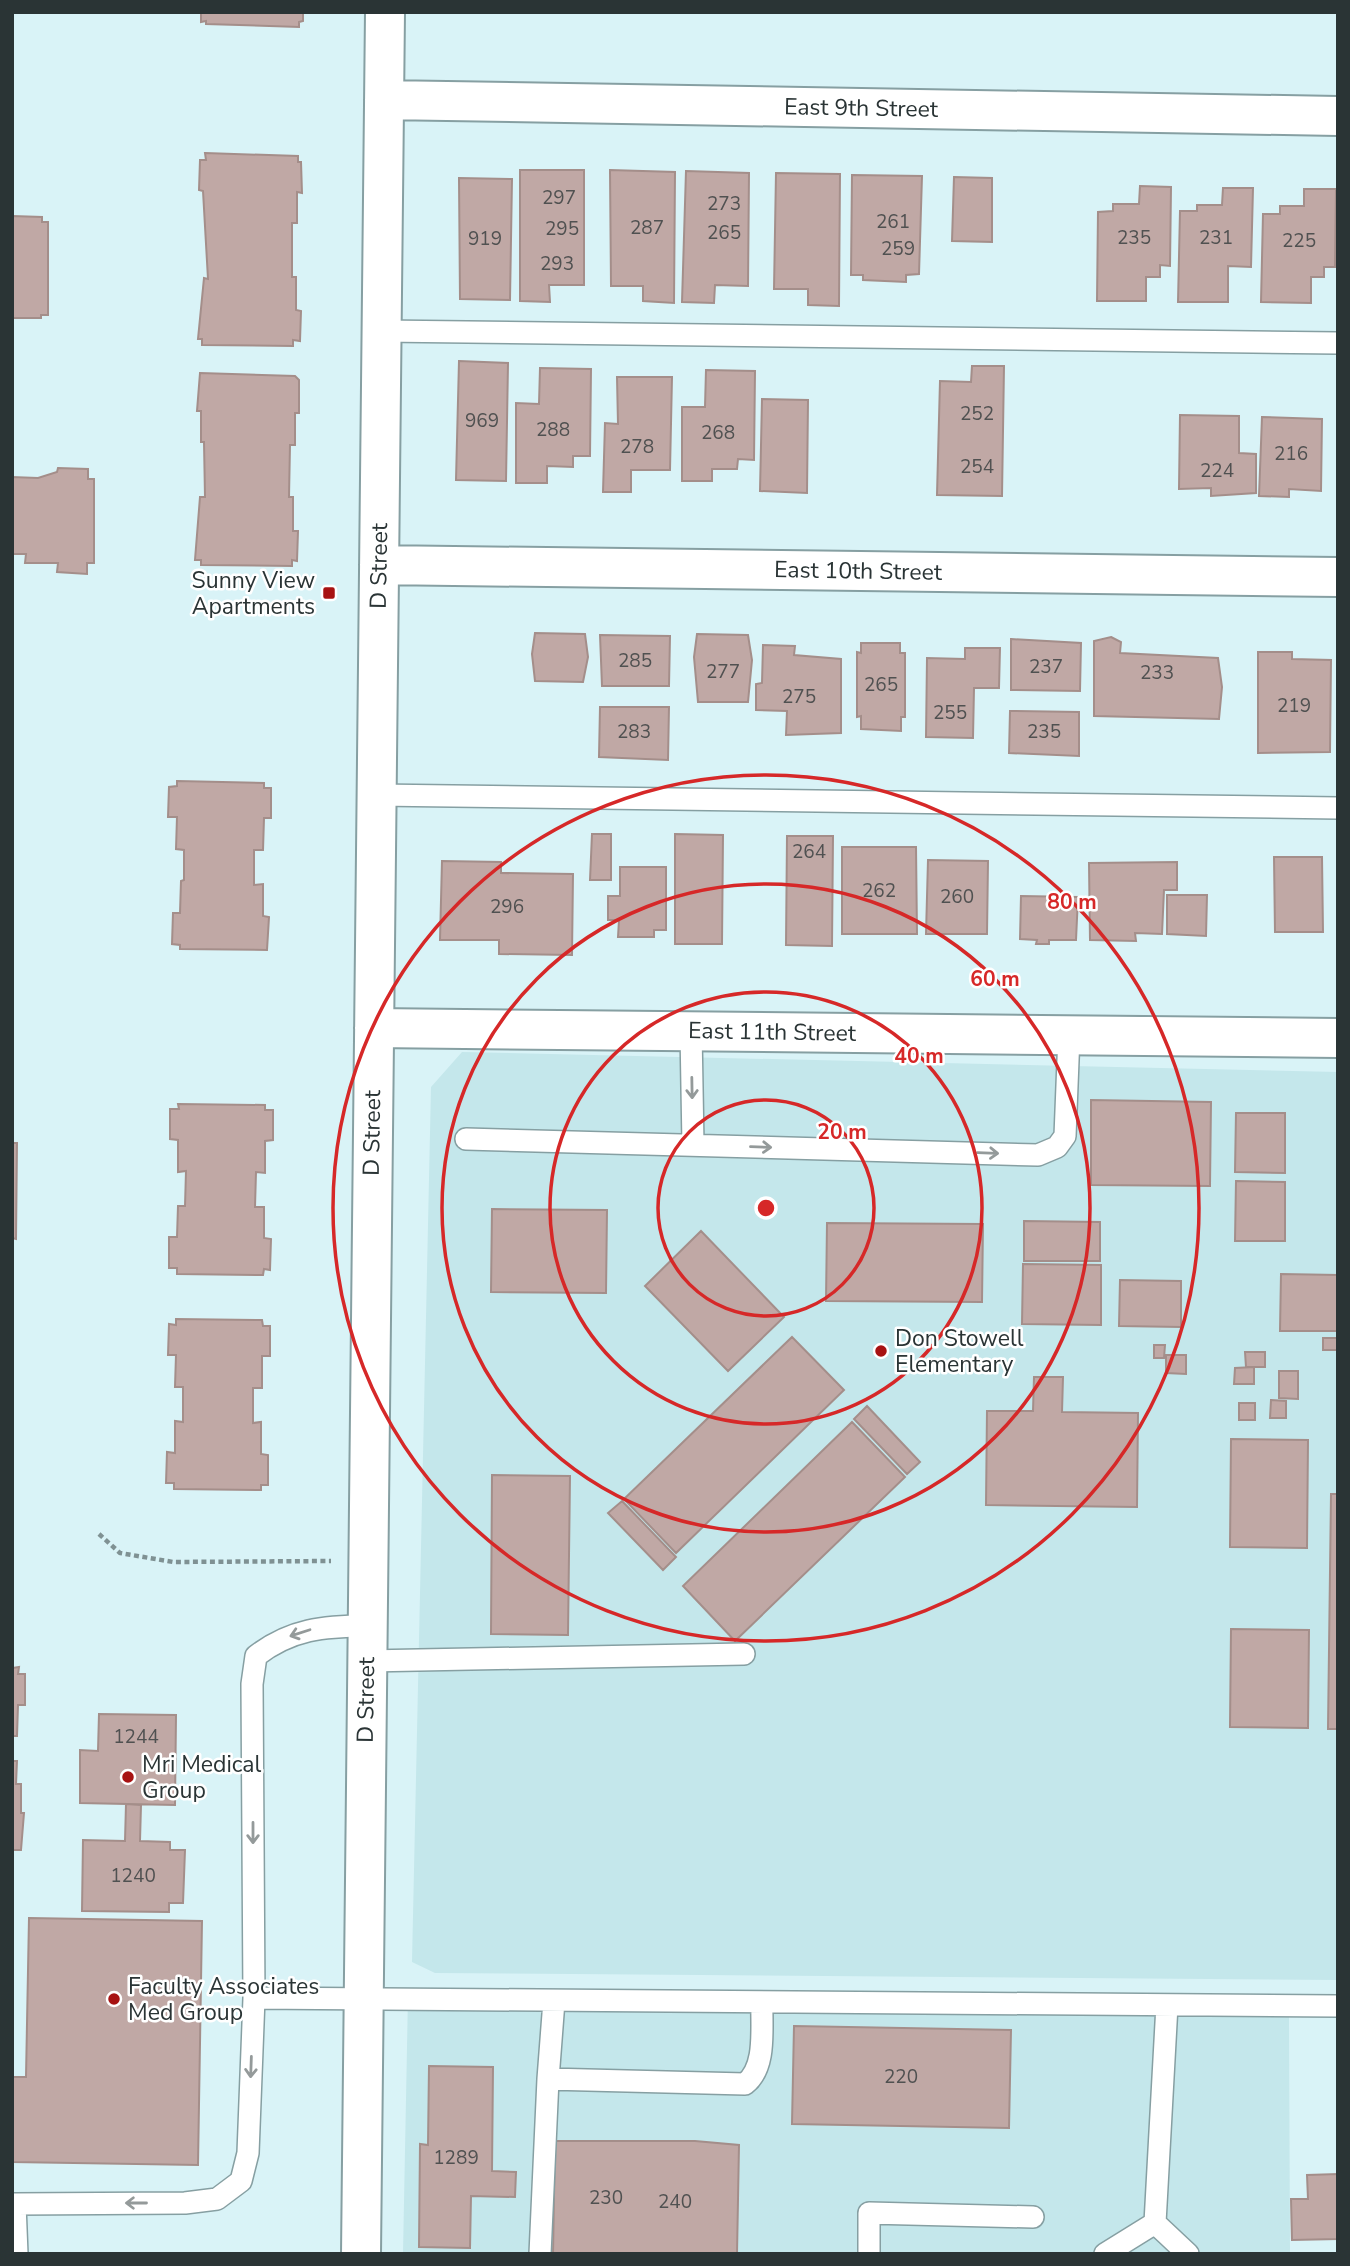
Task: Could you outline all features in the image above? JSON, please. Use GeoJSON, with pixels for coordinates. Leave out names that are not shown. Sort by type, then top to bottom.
{"type":"FeatureCollection","features":[{"type":"Feature","properties":{"kind":"street","name":"D Street"},"geometry":{"type":"LineString","coordinates":[[360,2254],[385,12]]}},
{"type":"Feature","properties":{"kind":"street","name":"East 9th Street"},"geometry":{"type":"LineString","coordinates":[[384,100],[1338,116]]}},
{"type":"Feature","properties":{"kind":"street","name":"East 10th Street"},"geometry":{"type":"LineString","coordinates":[[379,565],[1338,577]]}},
{"type":"Feature","properties":{"kind":"street","name":"East 11th Street"},"geometry":{"type":"LineString","coordinates":[[374,1028],[1338,1038]]}},
{"type":"Feature","properties":{"kind":"lane"},"geometry":{"type":"LineString","coordinates":[[381,331],[1338,343]]}},
{"type":"Feature","properties":{"kind":"lane"},"geometry":{"type":"LineString","coordinates":[[376,795],[1338,808]]}},
{"type":"Feature","properties":{"kind":"lane"},"geometry":{"type":"LineString","coordinates":[[691,1031],[692,1145]]}},
{"type":"Feature","properties":{"kind":"lane"},"geometry":{"type":"LineString","coordinates":[[466,1139],[1038,1154],[1057,1147],[1065,1136],[1069,1035]]}},
{"type":"Feature","properties":{"kind":"lane"},"geometry":{"type":"LineString","coordinates":[[17,2254],[14,2204],[185,2203],[217,2199],[242,2181],[248,2153],[254,1998],[252,1684],[256,1656],[271,1644],[322,1626],[367,1644],[744,1654]]}},
{"type":"Feature","properties":{"kind":"lane"},"geometry":{"type":"LineString","coordinates":[[254,1998],[1338,2006]]}},
{"type":"Feature","properties":{"kind":"lane"},"geometry":{"type":"LineString","coordinates":[[540,2254],[554,2001]]}},
{"type":"Feature","properties":{"kind":"lane"},"geometry":{"type":"LineString","coordinates":[[548,2079],[745,2084],[756,2076],[759,2064],[762,2002]]}},
{"type":"Feature","properties":{"kind":"lane"},"geometry":{"type":"LineString","coordinates":[[1167,2005],[1155,2223],[1188,2254]]}},
{"type":"Feature","properties":{"kind":"lane"},"geometry":{"type":"LineString","coordinates":[[869,2254],[869,2213],[1033,2217]]}},
{"type":"Feature","properties":{"kind":"lane"},"geometry":{"type":"LineString","coordinates":[[1105,2254],[1155,2223]]}},
{"type":"Feature","properties":{"kind":"path"},"geometry":{"type":"LineString","coordinates":[[99,1534],[120,1553],[173,1562],[368,1561]]}},
{"type":"Feature","properties":{"kind":"shaded area","name":"Don Stowell Elementary"},"geometry":{"type":"Polygon","coordinates":[[[462,1052],[1338,1072],[1338,1980],[435,1973],[412,1962],[431,1087],[462,1052]]]}},
{"type":"Feature","properties":{"kind":"shaded area"},"geometry":{"type":"Polygon","coordinates":[[[408,1996],[1289,2017],[1290,2254],[403,2254],[408,1996]]]}},
{"type":"Feature","properties":{"kind":"building"},"geometry":{"type":"Polygon","coordinates":[[[201,12],[303,12],[303,21],[299,22],[299,27],[206,24],[206,21],[201,22],[201,12]]]}},
{"type":"Feature","properties":{"kind":"building"},"geometry":{"type":"Polygon","coordinates":[[[205,153],[298,156],[298,162],[301,162],[302,193],[297,192],[297,223],[292,223],[292,277],[296,277],[296,310],[301,311],[300,341],[293,340],[293,346],[202,345],[202,339],[198,339],[204,278],[208,279],[203,191],[199,190],[200,160],[206,160],[205,153]]]}},
{"type":"Feature","properties":{"kind":"building"},"geometry":{"type":"Polygon","coordinates":[[[520,170],[584,170],[584,285],[549,285],[550,302],[520,301],[520,170]]]}},
{"type":"Feature","properties":{"kind":"building"},"geometry":{"type":"Polygon","coordinates":[[[610,170],[675,172],[674,303],[643,301],[643,286],[611,286],[610,170]]]}},
{"type":"Feature","properties":{"kind":"building"},"geometry":{"type":"Polygon","coordinates":[[[686,171],[749,173],[748,286],[715,285],[714,303],[682,302],[686,171]]]}},
{"type":"Feature","properties":{"kind":"building"},"geometry":{"type":"Polygon","coordinates":[[[776,173],[840,174],[839,306],[808,305],[808,289],[774,289],[776,173]]]}},
{"type":"Feature","properties":{"kind":"building"},"geometry":{"type":"Polygon","coordinates":[[[852,175],[922,176],[919,274],[906,275],[906,282],[863,280],[863,275],[851,275],[852,175]]]}},
{"type":"Feature","properties":{"kind":"building"},"geometry":{"type":"Polygon","coordinates":[[[954,177],[992,178],[992,242],[952,241],[954,177]]]}},
{"type":"Feature","properties":{"kind":"building"},"geometry":{"type":"Polygon","coordinates":[[[459,178],[512,179],[510,300],[460,299],[459,178]]]}},
{"type":"Feature","properties":{"kind":"building"},"geometry":{"type":"Polygon","coordinates":[[[1140,186],[1171,187],[1170,266],[1160,265],[1160,277],[1146,277],[1146,301],[1097,301],[1098,212],[1113,211],[1113,204],[1139,204],[1140,186]]]}},
{"type":"Feature","properties":{"kind":"building"},"geometry":{"type":"Polygon","coordinates":[[[1223,188],[1253,188],[1251,267],[1228,266],[1228,302],[1178,302],[1180,211],[1197,211],[1197,205],[1222,205],[1223,188]]]}},
{"type":"Feature","properties":{"kind":"building"},"geometry":{"type":"Polygon","coordinates":[[[1304,189],[1336,189],[1335,267],[1324,267],[1324,277],[1311,277],[1311,303],[1261,302],[1263,214],[1280,214],[1280,206],[1304,206],[1304,189]]]}},
{"type":"Feature","properties":{"kind":"building"},"geometry":{"type":"Polygon","coordinates":[[[12,216],[42,217],[42,222],[48,222],[48,315],[41,315],[41,318],[12,318],[12,216]]]}},
{"type":"Feature","properties":{"kind":"building"},"geometry":{"type":"Polygon","coordinates":[[[459,361],[508,363],[506,481],[456,480],[459,361]]]}},
{"type":"Feature","properties":{"kind":"building"},"geometry":{"type":"Polygon","coordinates":[[[972,366],[1004,366],[1002,496],[937,495],[940,381],[971,382],[972,366]]]}},
{"type":"Feature","properties":{"kind":"building"},"geometry":{"type":"Polygon","coordinates":[[[540,368],[591,369],[590,456],[573,456],[573,467],[547,466],[547,483],[516,483],[516,403],[539,404],[540,368]]]}},
{"type":"Feature","properties":{"kind":"building"},"geometry":{"type":"Polygon","coordinates":[[[706,370],[755,371],[754,460],[738,459],[737,469],[712,469],[712,481],[682,481],[682,407],[705,407],[706,370]]]}},
{"type":"Feature","properties":{"kind":"building"},"geometry":{"type":"Polygon","coordinates":[[[200,373],[295,376],[299,380],[295,445],[290,445],[289,497],[293,497],[293,531],[298,531],[297,561],[292,560],[292,566],[201,565],[201,560],[195,560],[200,497],[205,497],[204,442],[201,442],[201,411],[197,411],[200,373]]]}},
{"type":"Feature","properties":{"kind":"building"},"geometry":{"type":"Polygon","coordinates":[[[617,377],[672,377],[670,470],[631,470],[631,492],[603,492],[605,423],[618,424],[617,377]]]}},
{"type":"Feature","properties":{"kind":"building"},"geometry":{"type":"Polygon","coordinates":[[[762,399],[808,400],[807,493],[760,491],[762,399]]]}},
{"type":"Feature","properties":{"kind":"building"},"geometry":{"type":"Polygon","coordinates":[[[1180,415],[1239,416],[1239,453],[1256,454],[1256,493],[1211,496],[1211,488],[1179,489],[1180,415]]]}},
{"type":"Feature","properties":{"kind":"building"},"geometry":{"type":"Polygon","coordinates":[[[1262,417],[1322,419],[1321,491],[1289,489],[1289,497],[1259,496],[1262,417]]]}},
{"type":"Feature","properties":{"kind":"building"},"geometry":{"type":"Polygon","coordinates":[[[58,468],[88,469],[88,479],[94,479],[94,563],[87,563],[87,574],[57,572],[58,563],[25,563],[26,554],[12,554],[12,477],[38,478],[57,472],[58,468]]]}},
{"type":"Feature","properties":{"kind":"building"},"geometry":{"type":"Polygon","coordinates":[[[535,633],[585,634],[588,657],[583,682],[535,681],[532,654],[535,633]]]}},
{"type":"Feature","properties":{"kind":"building"},"geometry":{"type":"Polygon","coordinates":[[[697,634],[748,635],[752,660],[748,702],[698,702],[694,657],[697,634]]]}},
{"type":"Feature","properties":{"kind":"building"},"geometry":{"type":"Polygon","coordinates":[[[600,635],[670,636],[669,686],[602,686],[600,635]]]}},
{"type":"Feature","properties":{"kind":"building"},"geometry":{"type":"Polygon","coordinates":[[[1111,637],[1121,642],[1120,653],[1218,658],[1222,687],[1219,719],[1094,716],[1094,641],[1111,637]]]}},
{"type":"Feature","properties":{"kind":"building"},"geometry":{"type":"Polygon","coordinates":[[[1011,639],[1081,643],[1080,691],[1011,690],[1011,639]]]}},
{"type":"Feature","properties":{"kind":"building"},"geometry":{"type":"Polygon","coordinates":[[[861,643],[900,643],[900,653],[905,653],[905,717],[901,717],[901,731],[861,729],[861,716],[857,717],[857,652],[861,653],[861,643]]]}},
{"type":"Feature","properties":{"kind":"building"},"geometry":{"type":"Polygon","coordinates":[[[763,645],[795,646],[794,655],[841,659],[841,733],[786,735],[787,711],[756,710],[756,684],[762,683],[763,645]]]}},
{"type":"Feature","properties":{"kind":"building"},"geometry":{"type":"Polygon","coordinates":[[[965,648],[1000,648],[999,688],[974,688],[973,738],[926,737],[927,658],[965,659],[965,648]]]}},
{"type":"Feature","properties":{"kind":"building"},"geometry":{"type":"Polygon","coordinates":[[[1258,652],[1292,652],[1292,659],[1331,660],[1330,752],[1258,753],[1258,652]]]}},
{"type":"Feature","properties":{"kind":"building"},"geometry":{"type":"Polygon","coordinates":[[[600,707],[669,707],[668,760],[599,757],[600,707]]]}},
{"type":"Feature","properties":{"kind":"building"},"geometry":{"type":"Polygon","coordinates":[[[1010,711],[1079,712],[1079,756],[1009,753],[1010,711]]]}},
{"type":"Feature","properties":{"kind":"building"},"geometry":{"type":"Polygon","coordinates":[[[177,781],[264,783],[264,788],[271,788],[271,818],[264,818],[263,850],[254,850],[254,885],[263,884],[263,916],[269,917],[267,950],[180,949],[180,945],[172,944],[173,913],[180,913],[181,881],[184,880],[184,850],[176,849],[177,817],[168,817],[169,787],[177,786],[177,781]]]}},
{"type":"Feature","properties":{"kind":"building"},"geometry":{"type":"Polygon","coordinates":[[[592,834],[611,834],[611,880],[590,880],[592,834]]]}},
{"type":"Feature","properties":{"kind":"building"},"geometry":{"type":"Polygon","coordinates":[[[675,834],[723,835],[722,944],[675,944],[675,834]]]}},
{"type":"Feature","properties":{"kind":"building"},"geometry":{"type":"Polygon","coordinates":[[[787,836],[833,836],[832,946],[786,945],[787,836]]]}},
{"type":"Feature","properties":{"kind":"building"},"geometry":{"type":"Polygon","coordinates":[[[842,847],[916,847],[917,934],[842,934],[842,847]]]}},
{"type":"Feature","properties":{"kind":"building"},"geometry":{"type":"Polygon","coordinates":[[[1274,857],[1322,857],[1323,932],[1275,932],[1274,857]]]}},
{"type":"Feature","properties":{"kind":"building"},"geometry":{"type":"Polygon","coordinates":[[[928,860],[988,861],[987,934],[926,934],[928,860]]]}},
{"type":"Feature","properties":{"kind":"building"},"geometry":{"type":"Polygon","coordinates":[[[442,861],[501,862],[501,873],[573,874],[572,955],[499,954],[499,940],[440,940],[442,861]]]}},
{"type":"Feature","properties":{"kind":"building"},"geometry":{"type":"Polygon","coordinates":[[[1177,862],[1177,890],[1164,890],[1162,934],[1135,933],[1136,941],[1090,940],[1089,863],[1177,862]]]}},
{"type":"Feature","properties":{"kind":"building"},"geometry":{"type":"Polygon","coordinates":[[[620,867],[666,867],[666,930],[654,930],[654,937],[618,937],[619,920],[608,920],[608,896],[620,896],[620,867]]]}},
{"type":"Feature","properties":{"kind":"building"},"geometry":{"type":"Polygon","coordinates":[[[1167,895],[1207,895],[1206,936],[1167,934],[1167,895]]]}},
{"type":"Feature","properties":{"kind":"building"},"geometry":{"type":"Polygon","coordinates":[[[1021,896],[1078,897],[1076,940],[1049,940],[1049,944],[1036,944],[1037,940],[1020,939],[1021,896]]]}},
{"type":"Feature","properties":{"kind":"building"},"geometry":{"type":"Polygon","coordinates":[[[1091,1100],[1211,1102],[1210,1186],[1091,1185],[1091,1100]]]}},
{"type":"Feature","properties":{"kind":"building"},"geometry":{"type":"Polygon","coordinates":[[[178,1104],[265,1105],[265,1110],[273,1110],[273,1140],[265,1141],[265,1173],[256,1172],[255,1207],[264,1207],[264,1238],[271,1239],[270,1270],[264,1269],[263,1275],[177,1274],[177,1268],[169,1268],[169,1237],[177,1237],[178,1206],[185,1206],[186,1171],[178,1172],[178,1140],[170,1139],[170,1109],[179,1109],[178,1104]]]}},
{"type":"Feature","properties":{"kind":"building"},"geometry":{"type":"Polygon","coordinates":[[[1236,1113],[1285,1113],[1285,1173],[1235,1172],[1236,1113]]]}},
{"type":"Feature","properties":{"kind":"building"},"geometry":{"type":"Polygon","coordinates":[[[12,1143],[17,1143],[16,1239],[12,1238],[12,1143]]]}},
{"type":"Feature","properties":{"kind":"building"},"geometry":{"type":"Polygon","coordinates":[[[1236,1181],[1285,1182],[1285,1241],[1235,1241],[1236,1181]]]}},
{"type":"Feature","properties":{"kind":"building"},"geometry":{"type":"Polygon","coordinates":[[[492,1209],[607,1210],[606,1293],[491,1292],[492,1209]]]}},
{"type":"Feature","properties":{"kind":"building"},"geometry":{"type":"Polygon","coordinates":[[[1024,1221],[1100,1222],[1100,1261],[1024,1261],[1024,1221]]]}},
{"type":"Feature","properties":{"kind":"building"},"geometry":{"type":"Polygon","coordinates":[[[827,1223],[983,1224],[982,1302],[826,1301],[827,1223]]]}},
{"type":"Feature","properties":{"kind":"building"},"geometry":{"type":"Polygon","coordinates":[[[701,1231],[784,1317],[728,1371],[645,1286],[701,1231]]]}},
{"type":"Feature","properties":{"kind":"building"},"geometry":{"type":"Polygon","coordinates":[[[1023,1264],[1101,1265],[1101,1325],[1022,1324],[1023,1264]]]}},
{"type":"Feature","properties":{"kind":"building"},"geometry":{"type":"Polygon","coordinates":[[[1281,1274],[1338,1275],[1338,1331],[1280,1331],[1281,1274]]]}},
{"type":"Feature","properties":{"kind":"building"},"geometry":{"type":"Polygon","coordinates":[[[1120,1280],[1181,1281],[1181,1327],[1119,1326],[1120,1280]]]}},
{"type":"Feature","properties":{"kind":"building"},"geometry":{"type":"Polygon","coordinates":[[[176,1319],[262,1320],[263,1326],[270,1326],[270,1356],[262,1356],[262,1388],[253,1388],[253,1423],[261,1422],[261,1454],[268,1455],[268,1485],[261,1485],[261,1490],[174,1489],[174,1483],[166,1483],[167,1452],[175,1453],[175,1421],[183,1422],[183,1387],[175,1387],[176,1355],[168,1355],[169,1324],[176,1325],[176,1319]]]}},
{"type":"Feature","properties":{"kind":"building"},"geometry":{"type":"Polygon","coordinates":[[[792,1337],[844,1390],[676,1553],[624,1499],[792,1337]]]}},
{"type":"Feature","properties":{"kind":"building"},"geometry":{"type":"Polygon","coordinates":[[[1323,1338],[1338,1338],[1338,1350],[1323,1350],[1323,1338]]]}},
{"type":"Feature","properties":{"kind":"building"},"geometry":{"type":"Polygon","coordinates":[[[1154,1345],[1165,1345],[1164,1358],[1154,1358],[1154,1345]]]}},
{"type":"Feature","properties":{"kind":"building"},"geometry":{"type":"Polygon","coordinates":[[[1245,1352],[1265,1352],[1265,1367],[1246,1367],[1245,1352]]]}},
{"type":"Feature","properties":{"kind":"building"},"geometry":{"type":"Polygon","coordinates":[[[1166,1355],[1186,1355],[1186,1374],[1166,1373],[1166,1355]]]}},
{"type":"Feature","properties":{"kind":"building"},"geometry":{"type":"Polygon","coordinates":[[[1254,1367],[1254,1384],[1234,1384],[1235,1368],[1254,1367]]]}},
{"type":"Feature","properties":{"kind":"building"},"geometry":{"type":"Polygon","coordinates":[[[1279,1371],[1298,1371],[1298,1399],[1279,1398],[1279,1371]]]}},
{"type":"Feature","properties":{"kind":"building"},"geometry":{"type":"Polygon","coordinates":[[[1034,1377],[1063,1377],[1062,1412],[1138,1413],[1137,1507],[986,1505],[987,1411],[1033,1411],[1034,1377]]]}},
{"type":"Feature","properties":{"kind":"building"},"geometry":{"type":"Polygon","coordinates":[[[1271,1400],[1286,1401],[1286,1418],[1270,1418],[1271,1400]]]}},
{"type":"Feature","properties":{"kind":"building"},"geometry":{"type":"Polygon","coordinates":[[[1239,1403],[1255,1403],[1255,1420],[1239,1420],[1239,1403]]]}},
{"type":"Feature","properties":{"kind":"building"},"geometry":{"type":"Polygon","coordinates":[[[867,1406],[920,1462],[907,1474],[854,1419],[867,1406]]]}},
{"type":"Feature","properties":{"kind":"building"},"geometry":{"type":"Polygon","coordinates":[[[852,1422],[905,1477],[735,1641],[683,1586],[852,1422]]]}},
{"type":"Feature","properties":{"kind":"building"},"geometry":{"type":"Polygon","coordinates":[[[1231,1439],[1308,1440],[1307,1548],[1230,1547],[1231,1439]]]}},
{"type":"Feature","properties":{"kind":"building"},"geometry":{"type":"Polygon","coordinates":[[[492,1475],[570,1476],[568,1635],[491,1634],[492,1475]]]}},
{"type":"Feature","properties":{"kind":"building"},"geometry":{"type":"Polygon","coordinates":[[[1331,1494],[1338,1494],[1338,1729],[1328,1729],[1331,1494]]]}},
{"type":"Feature","properties":{"kind":"building"},"geometry":{"type":"Polygon","coordinates":[[[622,1501],[676,1557],[663,1570],[608,1513],[622,1501]]]}},
{"type":"Feature","properties":{"kind":"building"},"geometry":{"type":"Polygon","coordinates":[[[1231,1629],[1309,1630],[1308,1728],[1230,1727],[1231,1629]]]}},
{"type":"Feature","properties":{"kind":"building"},"geometry":{"type":"Polygon","coordinates":[[[19,1667],[18,1674],[25,1674],[25,1705],[18,1705],[17,1736],[12,1736],[12,1668],[19,1667]]]}},
{"type":"Feature","properties":{"kind":"building","name":"Mri Medical Group"},"geometry":{"type":"Polygon","coordinates":[[[99,1714],[176,1715],[175,1805],[80,1803],[80,1750],[98,1751],[99,1714]]]}},
{"type":"Feature","properties":{"kind":"building"},"geometry":{"type":"Polygon","coordinates":[[[12,1761],[17,1761],[16,1784],[21,1784],[21,1813],[24,1813],[21,1850],[12,1850],[12,1761]]]}},
{"type":"Feature","properties":{"kind":"building","name":"Mri Medical Group"},"geometry":{"type":"Polygon","coordinates":[[[126,1804],[141,1805],[140,1841],[170,1842],[170,1850],[185,1850],[183,1903],[169,1903],[169,1912],[82,1911],[83,1840],[125,1841],[126,1804]]]}},
{"type":"Feature","properties":{"kind":"building","name":"Faculty Associates Med Group"},"geometry":{"type":"Polygon","coordinates":[[[29,1918],[202,1921],[198,2165],[12,2162],[12,2077],[26,2077],[29,1918]]]}},
{"type":"Feature","properties":{"kind":"building"},"geometry":{"type":"Polygon","coordinates":[[[794,2026],[1011,2030],[1009,2128],[792,2124],[794,2026]]]}},
{"type":"Feature","properties":{"kind":"building"},"geometry":{"type":"Polygon","coordinates":[[[429,2066],[493,2067],[492,2171],[516,2172],[515,2197],[471,2196],[470,2248],[419,2247],[420,2144],[428,2145],[429,2066]]]}},
{"type":"Feature","properties":{"kind":"building"},"geometry":{"type":"Polygon","coordinates":[[[555,2141],[695,2141],[739,2145],[737,2254],[553,2254],[555,2141]]]}},
{"type":"Feature","properties":{"kind":"building"},"geometry":{"type":"Polygon","coordinates":[[[1338,2174],[1338,2239],[1292,2240],[1291,2199],[1308,2199],[1307,2175],[1338,2174]]]}},
{"type":"Feature","properties":{"kind":"place","name":"Sunny View Apartments"},"geometry":{"type":"Point","coordinates":[329,593]}},
{"type":"Feature","properties":{"kind":"place","name":"Don Stowell Elementary"},"geometry":{"type":"Point","coordinates":[881,1351]}},
{"type":"Feature","properties":{"kind":"place","name":"Mri Medical Group"},"geometry":{"type":"Point","coordinates":[128,1777]}},
{"type":"Feature","properties":{"kind":"place","name":"Faculty Associates Med Group"},"geometry":{"type":"Point","coordinates":[114,1999]}}]}
